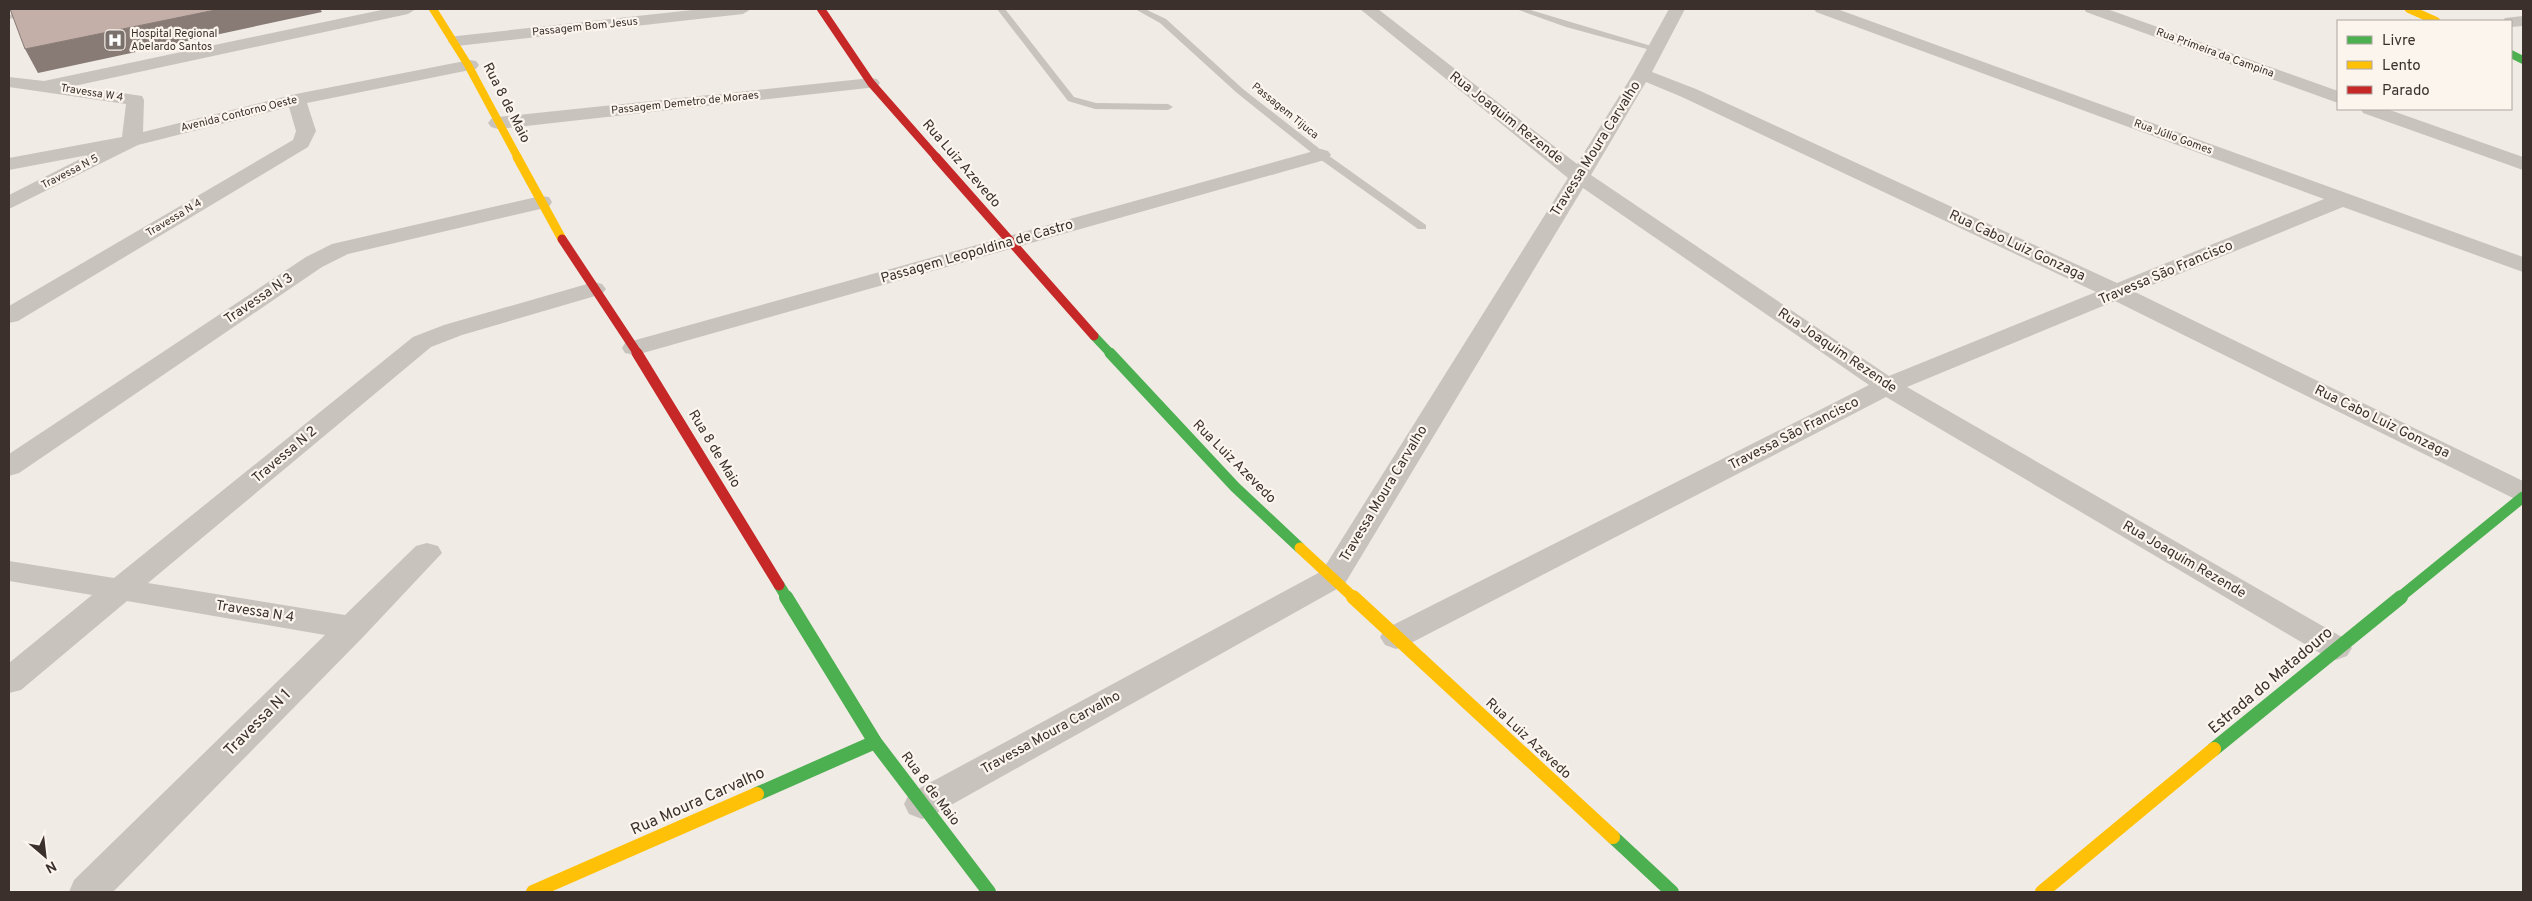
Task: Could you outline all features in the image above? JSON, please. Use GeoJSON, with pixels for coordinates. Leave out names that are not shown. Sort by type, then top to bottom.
{"type":"FeatureCollection","features":[{"type":"Feature","properties":{"kind":"street"},"geometry":{"type":"LineString","coordinates":[[48,86],[408,9]]}},
{"type":"Feature","properties":{"kind":"street","name":"Rua 8 de Maio"},"geometry":{"type":"LineString","coordinates":[[434,9],[457,41],[498,123],[541,202],[594,289],[634,348],[875,742],[989,892]]}},
{"type":"Feature","properties":{"kind":"street","name":"Passagem Bom Jesus"},"geometry":{"type":"LineString","coordinates":[[457,41],[743,9]]}},
{"type":"Feature","properties":{"kind":"street","name":"Rua Luiz Azevedo"},"geometry":{"type":"LineString","coordinates":[[821,9],[871,83],[1010,242],[1228,480],[1672,892]]}},
{"type":"Feature","properties":{"kind":"street","name":"Rua Joaquim Rezende"},"geometry":{"type":"LineString","coordinates":[[1368,9],[1579,176],[1887,386],[2336,648]]}},
{"type":"Feature","properties":{"kind":"street","name":"Travessa Moura Carvalho"},"geometry":{"type":"LineString","coordinates":[[922,804],[1333,578],[1642,74],[1654,48],[1678,9]]}},
{"type":"Feature","properties":{"kind":"street","name":"Rua Júlio Gomes"},"geometry":{"type":"LineString","coordinates":[[1822,9],[2523,265]]}},
{"type":"Feature","properties":{"kind":"street","name":"Rua Primeira da Campina"},"geometry":{"type":"LineString","coordinates":[[2092,9],[2337,97]]}},
{"type":"Feature","properties":{"kind":"street"},"geometry":{"type":"LineString","coordinates":[[2409,9],[2434,20]]}},
{"type":"Feature","properties":{"kind":"street","name":"Avenida Contorno Oeste"},"geometry":{"type":"LineString","coordinates":[[9,164],[133,132],[470,65]]}},
{"type":"Feature","properties":{"kind":"street","name":"Rua Cabo Luiz Gonzaga"},"geometry":{"type":"LineString","coordinates":[[1642,74],[1689,93],[2118,293],[2523,492]]}},
{"type":"Feature","properties":{"kind":"street","name":"Travessa W 4"},"geometry":{"type":"LineString","coordinates":[[9,82],[48,86],[135,100],[133,132]]}},
{"type":"Feature","properties":{"kind":"street","name":"Passagem Demetro de Moraes"},"geometry":{"type":"LineString","coordinates":[[498,123],[871,83]]}},
{"type":"Feature","properties":{"kind":"street","name":"Travessa N 4"},"geometry":{"type":"LineString","coordinates":[[9,316],[302,143],[306,131],[296,100]]}},
{"type":"Feature","properties":{"kind":"street"},"geometry":{"type":"LineString","coordinates":[[2373,110],[2523,164]]}},
{"type":"Feature","properties":{"kind":"street"},"geometry":{"type":"LineString","coordinates":[[9,147],[133,132]]}},
{"type":"Feature","properties":{"kind":"street","name":"Travessa N 5"},"geometry":{"type":"LineString","coordinates":[[9,204],[133,132]]}},
{"type":"Feature","properties":{"kind":"street","name":"Passagem Leopoldina de Castro"},"geometry":{"type":"LineString","coordinates":[[634,348],[1321,155]]}},
{"type":"Feature","properties":{"kind":"street","name":"Travessa São Francisco"},"geometry":{"type":"LineString","coordinates":[[1396,637],[1887,386],[2344,199]]}},
{"type":"Feature","properties":{"kind":"street","name":"Travessa N 3"},"geometry":{"type":"LineString","coordinates":[[9,467],[314,262],[340,249],[541,202]]}},
{"type":"Feature","properties":{"kind":"street","name":"Travessa N 2"},"geometry":{"type":"LineString","coordinates":[[9,681],[422,342],[453,330],[594,289]]}},
{"type":"Feature","properties":{"kind":"street","name":"Estrada do Matadouro"},"geometry":{"type":"LineString","coordinates":[[2042,892],[2336,648],[2523,497]]}},
{"type":"Feature","properties":{"kind":"street","name":"Travessa N 1"},"geometry":{"type":"LineString","coordinates":[[88,892],[427,553]]}},
{"type":"Feature","properties":{"kind":"street","name":"Travessa N 4"},"geometry":{"type":"LineString","coordinates":[[9,572],[353,628]]}},
{"type":"Feature","properties":{"kind":"street","name":"Rua Moura Carvalho"},"geometry":{"type":"LineString","coordinates":[[534,892],[875,742]]}},
{"type":"Feature","properties":{"kind":"lane"},"geometry":{"type":"LineString","coordinates":[[9,17],[54,9]]}},
{"type":"Feature","properties":{"kind":"lane"},"geometry":{"type":"LineString","coordinates":[[1001,9],[1071,99],[1095,106],[1168,107]]}},
{"type":"Feature","properties":{"kind":"lane","name":"Passagem Tijuca"},"geometry":{"type":"LineString","coordinates":[[1139,9],[1163,21],[1240,91],[1321,155],[1349,173],[1422,227]]}},
{"type":"Feature","properties":{"kind":"lane"},"geometry":{"type":"LineString","coordinates":[[1520,9],[1568,25],[1654,48]]}},
{"type":"Feature","properties":{"kind":"building"},"geometry":{"type":"Polygon","coordinates":[[[10,9],[220,9],[25,49],[10,9]]]}},
{"type":"Feature","properties":{"kind":"traffic: fast"},"geometry":{"type":"LineString","coordinates":[[2512,54],[2523,60]]}},
{"type":"Feature","properties":{"kind":"traffic: fast"},"geometry":{"type":"LineString","coordinates":[[1094,336],[1235,487],[1300,548]]}},
{"type":"Feature","properties":{"kind":"traffic: fast"},"geometry":{"type":"LineString","coordinates":[[2214,749],[2523,497]]}},
{"type":"Feature","properties":{"kind":"traffic: fast"},"geometry":{"type":"LineString","coordinates":[[779,585],[875,742],[989,892]]}},
{"type":"Feature","properties":{"kind":"traffic: fast"},"geometry":{"type":"LineString","coordinates":[[757,794],[875,742]]}},
{"type":"Feature","properties":{"kind":"traffic: fast"},"geometry":{"type":"LineString","coordinates":[[1613,837],[1672,892]]}},
{"type":"Feature","properties":{"kind":"traffic: slow"},"geometry":{"type":"LineString","coordinates":[[433,9],[468,65],[562,239]]}},
{"type":"Feature","properties":{"kind":"traffic: slow"},"geometry":{"type":"LineString","coordinates":[[2409,9],[2434,20]]}},
{"type":"Feature","properties":{"kind":"traffic: slow"},"geometry":{"type":"LineString","coordinates":[[1300,548],[1613,837]]}},
{"type":"Feature","properties":{"kind":"traffic: slow"},"geometry":{"type":"LineString","coordinates":[[2042,892],[2214,749]]}},
{"type":"Feature","properties":{"kind":"traffic: slow"},"geometry":{"type":"LineString","coordinates":[[533,892],[757,794]]}},
{"type":"Feature","properties":{"kind":"traffic: jam"},"geometry":{"type":"LineString","coordinates":[[821,9],[871,83],[1094,336]]}},
{"type":"Feature","properties":{"kind":"traffic: jam"},"geometry":{"type":"LineString","coordinates":[[562,239],[634,348],[779,585]]}},
{"type":"Feature","properties":{"kind":"place","name":"Hospital Regional Abelardo Santos"},"geometry":{"type":"Point","coordinates":[115,40]}}]}
